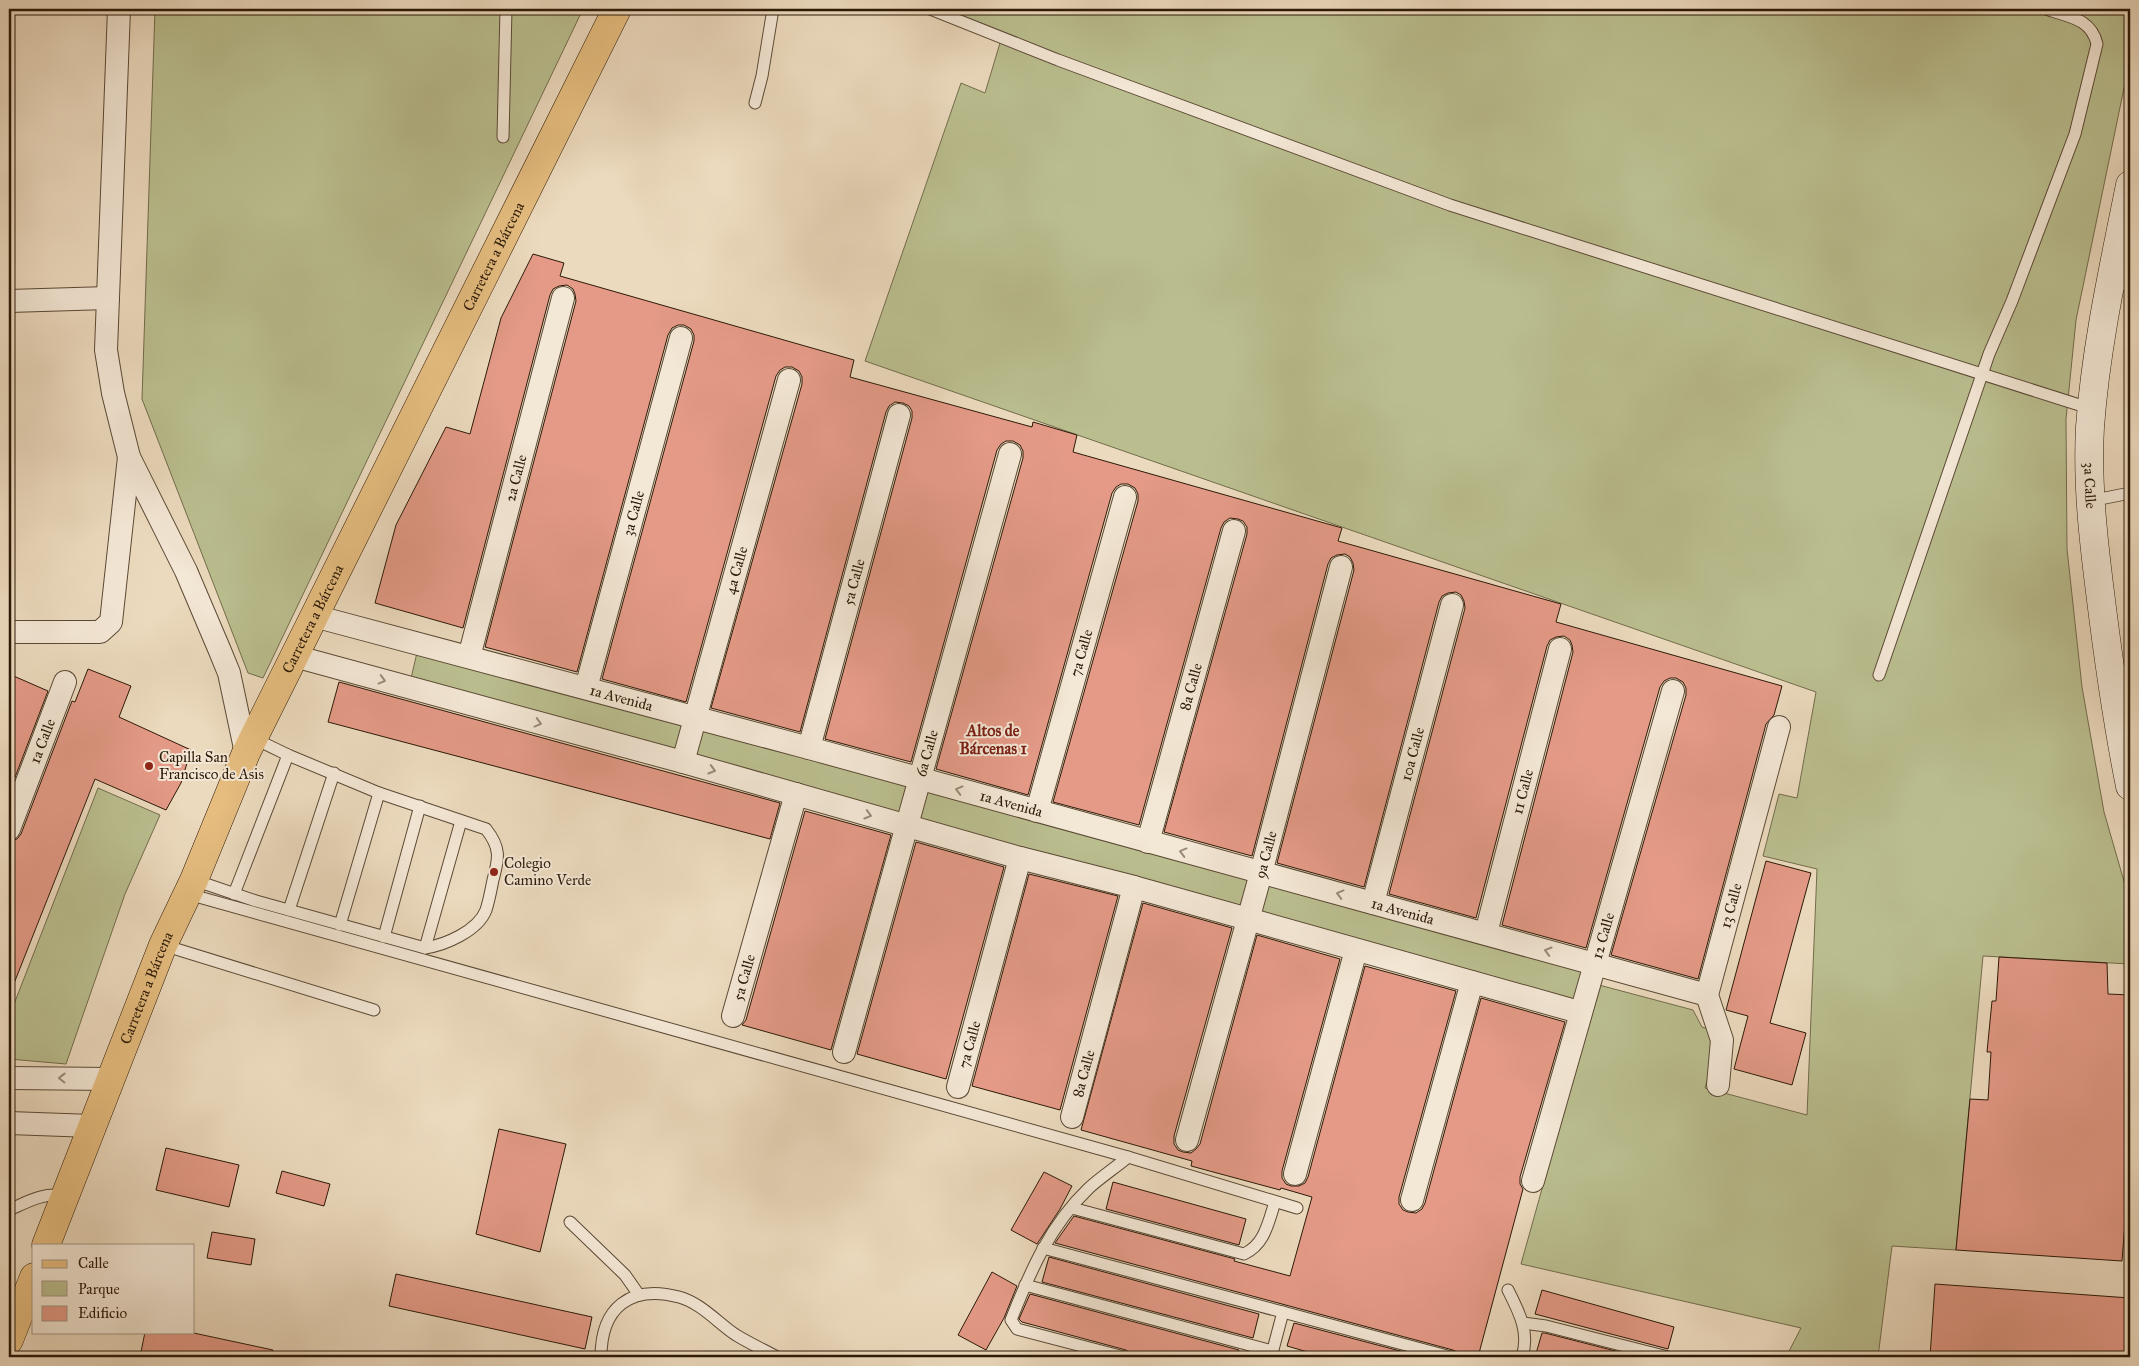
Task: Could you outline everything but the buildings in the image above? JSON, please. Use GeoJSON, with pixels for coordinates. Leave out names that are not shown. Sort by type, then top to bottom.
{"type":"FeatureCollection","features":[{"type":"Feature","properties":{"kind":"main road","name":"Carretera a Bárcena"},"geometry":{"type":"LineString","coordinates":[[46,1244],[163,945],[190,887],[250,745],[617,9]]}},
{"type":"Feature","properties":{"kind":"main road","name":"3a Calle"},"geometry":{"type":"LineString","coordinates":[[2130,185],[2096,362],[2089,465],[2090,501],[2105,635],[2130,786]]}},
{"type":"Feature","properties":{"kind":"main road"},"geometry":{"type":"LineString","coordinates":[[9,1339],[32,1282]]}},
{"type":"Feature","properties":{"kind":"street"},"geometry":{"type":"LineString","coordinates":[[119,9],[106,350],[113,393],[129,457],[186,571],[220,651],[229,673],[250,745]]}},
{"type":"Feature","properties":{"kind":"street"},"geometry":{"type":"LineString","coordinates":[[9,301],[108,298]]}},
{"type":"Feature","properties":{"kind":"street","name":"2a Calle"},"geometry":{"type":"LineString","coordinates":[[469,657],[563,298]]}},
{"type":"Feature","properties":{"kind":"street","name":"3a Calle"},"geometry":{"type":"LineString","coordinates":[[586,688],[681,338]]}},
{"type":"Feature","properties":{"kind":"street","name":"4a Calle"},"geometry":{"type":"LineString","coordinates":[[683,762],[789,380]]}},
{"type":"Feature","properties":{"kind":"street","name":"5a Calle"},"geometry":{"type":"LineString","coordinates":[[810,748],[899,415]]}},
{"type":"Feature","properties":{"kind":"street","name":"6a Calle"},"geometry":{"type":"LineString","coordinates":[[844,1052],[1010,454]]}},
{"type":"Feature","properties":{"kind":"street"},"geometry":{"type":"LineString","coordinates":[[9,632],[100,632],[111,622],[129,457]]}},
{"type":"Feature","properties":{"kind":"street","name":"7a Calle"},"geometry":{"type":"LineString","coordinates":[[1038,811],[1125,497]]}},
{"type":"Feature","properties":{"kind":"street","name":"8a Calle"},"geometry":{"type":"LineString","coordinates":[[1148,842],[1234,531]]}},
{"type":"Feature","properties":{"kind":"street","name":"9a Calle"},"geometry":{"type":"LineString","coordinates":[[1187,1140],[1261,873],[1341,567]]}},
{"type":"Feature","properties":{"kind":"street","name":"10a Calle"},"geometry":{"type":"LineString","coordinates":[[1373,903],[1452,605]]}},
{"type":"Feature","properties":{"kind":"street","name":"1a Avenida"},"geometry":{"type":"LineString","coordinates":[[314,616],[695,719],[810,748],[919,780],[1708,995]]}},
{"type":"Feature","properties":{"kind":"street","name":"11 Calle"},"geometry":{"type":"LineString","coordinates":[[1486,933],[1560,649]]}},
{"type":"Feature","properties":{"kind":"street"},"geometry":{"type":"LineString","coordinates":[[294,656],[683,762],[1020,858],[1134,886],[1579,1012]]}},
{"type":"Feature","properties":{"kind":"street","name":"1a Calle"},"geometry":{"type":"LineString","coordinates":[[9,829],[65,682]]}},
{"type":"Feature","properties":{"kind":"street","name":"12 Calle"},"geometry":{"type":"LineString","coordinates":[[1533,1181],[1579,1012],[1595,964],[1673,691]]}},
{"type":"Feature","properties":{"kind":"street","name":"13 Calle"},"geometry":{"type":"LineString","coordinates":[[1708,995],[1779,727]]}},
{"type":"Feature","properties":{"kind":"street","name":"5a Calle"},"geometry":{"type":"LineString","coordinates":[[733,1016],[796,794]]}},
{"type":"Feature","properties":{"kind":"street","name":"7a Calle"},"geometry":{"type":"LineString","coordinates":[[958,1087],[1020,858]]}},
{"type":"Feature","properties":{"kind":"street","name":"8a Calle"},"geometry":{"type":"LineString","coordinates":[[1072,1117],[1134,886]]}},
{"type":"Feature","properties":{"kind":"street"},"geometry":{"type":"LineString","coordinates":[[1295,1174],[1356,950]]}},
{"type":"Feature","properties":{"kind":"street"},"geometry":{"type":"LineString","coordinates":[[1412,1200],[1472,982]]}},
{"type":"Feature","properties":{"kind":"street"},"geometry":{"type":"LineString","coordinates":[[1708,995],[1722,1040],[1718,1085]]}},
{"type":"Feature","properties":{"kind":"street"},"geometry":{"type":"LineString","coordinates":[[9,1078],[111,1079]]}},
{"type":"Feature","properties":{"kind":"street"},"geometry":{"type":"LineString","coordinates":[[9,1123],[92,1126]]}},
{"type":"Feature","properties":{"kind":"lane"},"geometry":{"type":"LineString","coordinates":[[503,137],[506,9]]}},
{"type":"Feature","properties":{"kind":"lane"},"geometry":{"type":"LineString","coordinates":[[755,103],[762,76],[773,9]]}},
{"type":"Feature","properties":{"kind":"lane"},"geometry":{"type":"LineString","coordinates":[[930,9],[1067,64],[1450,205],[2092,410]]}},
{"type":"Feature","properties":{"kind":"lane"},"geometry":{"type":"LineString","coordinates":[[1879,675],[1982,376],[2075,134],[2097,44],[2094,33],[2087,24],[2046,9]]}},
{"type":"Feature","properties":{"kind":"lane"},"geometry":{"type":"LineString","coordinates":[[2108,294],[2130,280]]}},
{"type":"Feature","properties":{"kind":"lane"},"geometry":{"type":"LineString","coordinates":[[2090,501],[2130,493]]}},
{"type":"Feature","properties":{"kind":"lane"},"geometry":{"type":"LineString","coordinates":[[190,887],[234,894],[425,948],[443,945],[468,931],[485,912],[499,857],[495,840],[486,829],[379,793],[288,756],[250,745]]}},
{"type":"Feature","properties":{"kind":"lane"},"geometry":{"type":"LineString","coordinates":[[234,894],[288,756]]}},
{"type":"Feature","properties":{"kind":"lane"},"geometry":{"type":"LineString","coordinates":[[289,910],[334,774]]}},
{"type":"Feature","properties":{"kind":"lane"},"geometry":{"type":"LineString","coordinates":[[340,925],[379,793]]}},
{"type":"Feature","properties":{"kind":"lane"},"geometry":{"type":"LineString","coordinates":[[384,937],[420,806]]}},
{"type":"Feature","properties":{"kind":"lane"},"geometry":{"type":"LineString","coordinates":[[425,948],[461,822]]}},
{"type":"Feature","properties":{"kind":"lane"},"geometry":{"type":"LineString","coordinates":[[190,887],[1128,1157],[1297,1208]]}},
{"type":"Feature","properties":{"kind":"lane"},"geometry":{"type":"LineString","coordinates":[[163,945],[374,1010]]}},
{"type":"Feature","properties":{"kind":"lane"},"geometry":{"type":"LineString","coordinates":[[1124,1357],[1018,1329],[1011,1320],[1043,1248],[1072,1208],[1089,1189],[1128,1157]]}},
{"type":"Feature","properties":{"kind":"lane"},"geometry":{"type":"LineString","coordinates":[[9,1210],[39,1197],[54,1194],[65,1197]]}},
{"type":"Feature","properties":{"kind":"lane"},"geometry":{"type":"LineString","coordinates":[[1072,1208],[1244,1254],[1254,1249],[1264,1236],[1275,1202]]}},
{"type":"Feature","properties":{"kind":"lane"},"geometry":{"type":"LineString","coordinates":[[570,1222],[625,1275],[640,1295]]}},
{"type":"Feature","properties":{"kind":"lane"},"geometry":{"type":"LineString","coordinates":[[1043,1248],[1451,1357]]}},
{"type":"Feature","properties":{"kind":"lane"},"geometry":{"type":"LineString","coordinates":[[1025,1285],[1272,1354],[1283,1312]]}},
{"type":"Feature","properties":{"kind":"lane"},"geometry":{"type":"LineString","coordinates":[[1508,1290],[1523,1323],[1525,1347],[1522,1357]]}},
{"type":"Feature","properties":{"kind":"lane"},"geometry":{"type":"LineString","coordinates":[[600,1357],[602,1336],[619,1304],[629,1298],[640,1295],[656,1294],[680,1297],[700,1308],[736,1335],[777,1357]]}},
{"type":"Feature","properties":{"kind":"lane"},"geometry":{"type":"LineString","coordinates":[[1523,1323],[1546,1326],[1668,1357]]}},
{"type":"Feature","properties":{"kind":"green space"},"geometry":{"type":"Polygon","coordinates":[[[155,9],[583,9],[263,678],[248,673],[142,399],[155,9]]]}},
{"type":"Feature","properties":{"kind":"green space"},"geometry":{"type":"Polygon","coordinates":[[[943,9],[2114,9],[2130,15],[2130,59],[2076,320],[2066,419],[2067,549],[2082,687],[2104,812],[2130,902],[2130,964],[1983,956],[1956,1250],[1892,1246],[1878,1357],[1786,1357],[1801,1328],[1521,1264],[1599,985],[1693,1010],[1702,1027],[1720,1033],[1705,1088],[1807,1115],[1817,869],[1763,856],[1779,794],[1797,798],[1816,692],[865,361],[961,83],[985,93],[1003,33],[943,9]]]}},
{"type":"Feature","properties":{"kind":"green space"},"geometry":{"type":"Polygon","coordinates":[[[419,644],[1595,964],[1579,1012],[409,687],[419,644]]]}},
{"type":"Feature","properties":{"kind":"green space"},"geometry":{"type":"Polygon","coordinates":[[[98,788],[160,815],[125,894],[66,1064],[9,1059],[9,1017],[98,788]]]}},
{"type":"Feature","properties":{"kind":"place","name":"Capilla San Francisco de Asis"},"geometry":{"type":"Point","coordinates":[149,766]}},
{"type":"Feature","properties":{"kind":"place","name":"Colegio Camino Verde"},"geometry":{"type":"Point","coordinates":[494,872]}},
{"type":"Feature","properties":{"kind":"district","name":"Altos de Bárcenas 1"},"geometry":{"type":"Point","coordinates":[993,739]}}]}
